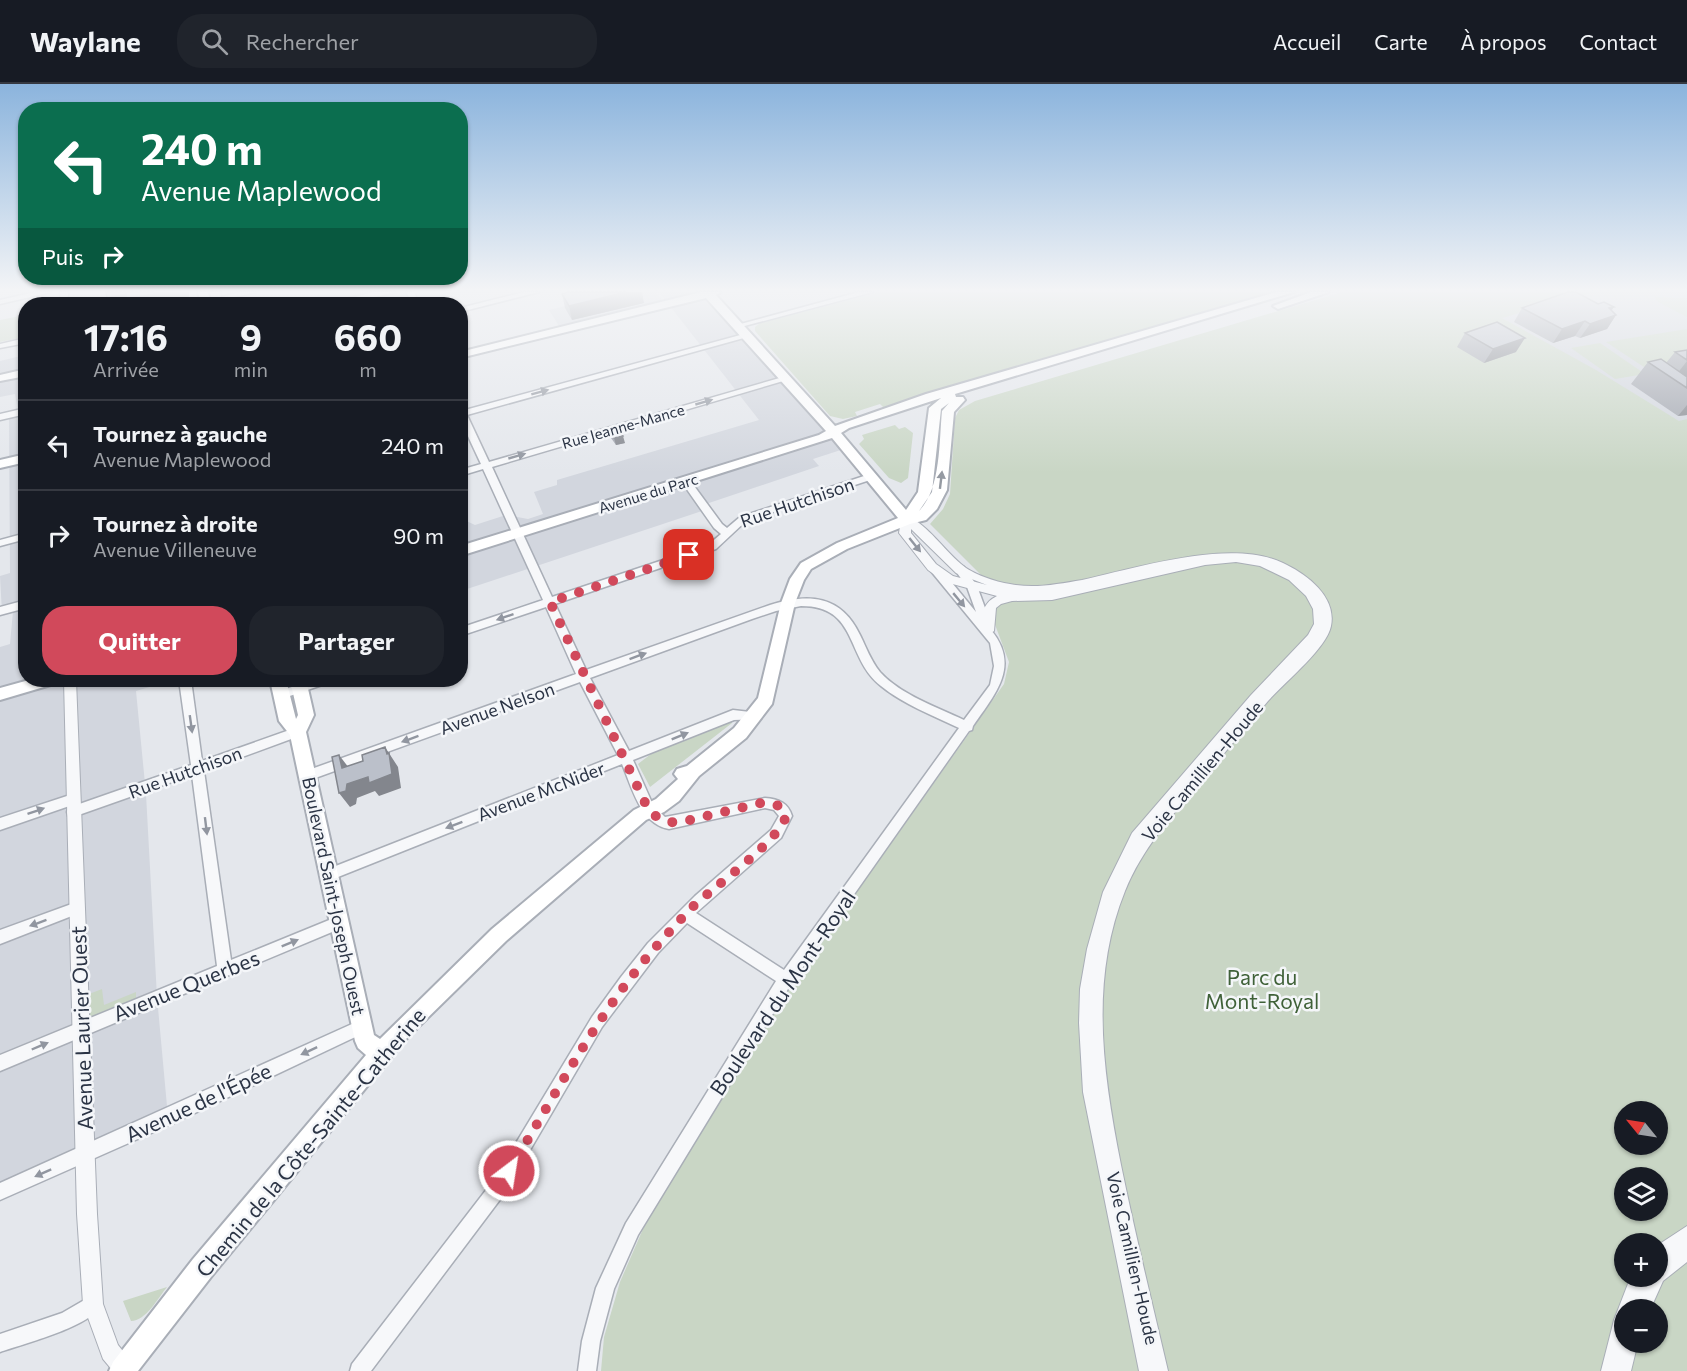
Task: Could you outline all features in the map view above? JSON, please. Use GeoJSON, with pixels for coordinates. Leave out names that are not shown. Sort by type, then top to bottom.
{"type":"FeatureCollection","features":[{"type":"Feature","properties":{"kind":"main road"},"geometry":{"type":"LineString","coordinates":[[762,352],[834,432],[907,520]]}},
{"type":"Feature","properties":{"kind":"main road","name":"Avenue du Parc"},"geometry":{"type":"LineString","coordinates":[[468,548],[686,481],[834,432],[844,425],[903,408],[930,397],[1088,352]]}},
{"type":"Feature","properties":{"kind":"main road","name":"Avenue du Parc"},"geometry":{"type":"LineString","coordinates":[[834,432],[852,433],[1121,352]]}},
{"type":"Feature","properties":{"kind":"main road","name":"Avenue du Parc"},"geometry":{"type":"LineString","coordinates":[[934,408],[947,397],[997,383],[1025,371]]}},
{"type":"Feature","properties":{"kind":"main road"},"geometry":{"type":"LineString","coordinates":[[0,378],[18,374]]}},
{"type":"Feature","properties":{"kind":"main road","name":"Chemin de la Côte-Sainte-Catherine"},"geometry":{"type":"LineString","coordinates":[[123,1370],[202,1268],[404,1028],[499,935],[648,809],[658,807],[690,780],[692,772],[740,733],[755,716],[770,691],[788,603],[802,570],[817,558],[907,520],[917,519],[926,513],[940,490],[948,411],[959,400]]}},
{"type":"Feature","properties":{"kind":"main road"},"geometry":{"type":"LineString","coordinates":[[907,520],[910,511],[920,502],[925,492],[934,408]]}},
{"type":"Feature","properties":{"kind":"main road"},"geometry":{"type":"LineString","coordinates":[[0,464],[18,460]]}},
{"type":"Feature","properties":{"kind":"main road"},"geometry":{"type":"LineString","coordinates":[[0,694],[24,687]]}},
{"type":"Feature","properties":{"kind":"main road","name":"Boulevard Saint-Joseph Ouest"},"geometry":{"type":"LineString","coordinates":[[280,687],[287,721],[298,732],[365,1041],[381,1053]]}},
{"type":"Feature","properties":{"kind":"main road","name":"Boulevard Saint-Joseph Ouest"},"geometry":{"type":"LineString","coordinates":[[298,732],[306,715],[300,687]]}},
{"type":"Feature","properties":{"kind":"street"},"geometry":{"type":"LineString","coordinates":[[468,409],[686,352]]}},
{"type":"Feature","properties":{"kind":"street","name":"Rue Jeanne-Mance"},"geometry":{"type":"LineString","coordinates":[[468,470],[786,379]]}},
{"type":"Feature","properties":{"kind":"street"},"geometry":{"type":"LineString","coordinates":[[0,417],[18,413]]}},
{"type":"Feature","properties":{"kind":"street"},"geometry":{"type":"LineString","coordinates":[[359,1371],[499,1187],[597,1022],[626,982],[686,914],[776,834],[786,816],[785,811],[771,803],[757,803],[682,822],[669,823],[662,822],[648,809],[468,426]]}},
{"type":"Feature","properties":{"kind":"street","name":"Rue Hutchison"},"geometry":{"type":"LineString","coordinates":[[468,629],[712,547],[724,538],[733,525],[743,519],[870,477]]}},
{"type":"Feature","properties":{"kind":"street"},"geometry":{"type":"LineString","coordinates":[[686,481],[718,526],[727,532]]}},
{"type":"Feature","properties":{"kind":"street","name":"Boulevard du Mont-Royal"},"geometry":{"type":"LineString","coordinates":[[907,520],[905,533],[960,602],[988,631]]}},
{"type":"Feature","properties":{"kind":"street","name":"Boulevard du Mont-Royal"},"geometry":{"type":"LineString","coordinates":[[587,1371],[591,1341],[605,1288],[624,1244],[708,1101],[786,979],[968,727],[992,692],[998,679],[1000,655],[988,631],[972,586],[960,570],[907,520]]}},
{"type":"Feature","properties":{"kind":"street"},"geometry":{"type":"LineString","coordinates":[[0,543],[18,538]]}},
{"type":"Feature","properties":{"kind":"street","name":"Voie Camillien-Houde"},"geometry":{"type":"LineString","coordinates":[[960,570],[1005,588],[1037,591],[1087,584],[1210,556],[1248,556],[1284,567],[1304,580],[1320,598],[1326,614],[1326,627],[1318,641],[1265,696],[1146,835],[1118,890],[1102,945],[1094,1002],[1094,1054],[1098,1092],[1119,1203],[1158,1371]]}},
{"type":"Feature","properties":{"kind":"street","name":"Voie Camillien-Houde"},"geometry":{"type":"LineString","coordinates":[[972,586],[1014,597],[1052,596],[1205,561],[1242,559],[1272,566],[1299,582],[1314,598],[1320,615],[1319,629],[1308,645],[1256,699],[1137,838],[1111,892],[1095,949],[1088,989],[1086,1023],[1092,1092],[1149,1371]]}},
{"type":"Feature","properties":{"kind":"street","name":"Boulevard du Mont-Royal"},"geometry":{"type":"LineString","coordinates":[[932,567],[954,581],[972,586]]}},
{"type":"Feature","properties":{"kind":"street"},"geometry":{"type":"LineString","coordinates":[[988,631],[989,608],[1000,599],[1014,597]]}},
{"type":"Feature","properties":{"kind":"street","name":"Avenue Nelson"},"geometry":{"type":"LineString","coordinates":[[307,776],[788,603],[808,601],[823,603],[836,609],[848,622],[877,676],[886,684],[968,727]]}},
{"type":"Feature","properties":{"kind":"street"},"geometry":{"type":"LineString","coordinates":[[0,612],[18,606]]}},
{"type":"Feature","properties":{"kind":"street","name":"Avenue Laurier Ouest"},"geometry":{"type":"LineString","coordinates":[[69,687],[87,1214],[93,1304],[110,1352],[123,1370]]}},
{"type":"Feature","properties":{"kind":"street"},"geometry":{"type":"LineString","coordinates":[[186,687],[225,969]]}},
{"type":"Feature","properties":{"kind":"street","name":"Avenue McNider"},"geometry":{"type":"LineString","coordinates":[[328,875],[733,715],[755,716]]}},
{"type":"Feature","properties":{"kind":"street","name":"Rue Hutchison"},"geometry":{"type":"LineString","coordinates":[[0,824],[198,768],[298,732]]}},
{"type":"Feature","properties":{"kind":"street"},"geometry":{"type":"LineString","coordinates":[[0,937],[77,908]]}},
{"type":"Feature","properties":{"kind":"street"},"geometry":{"type":"LineString","coordinates":[[686,914],[786,979]]}},
{"type":"Feature","properties":{"kind":"street","name":"Avenue Querbes"},"geometry":{"type":"LineString","coordinates":[[0,1063],[339,922]]}},
{"type":"Feature","properties":{"kind":"street","name":"Avenue de l'Épée"},"geometry":{"type":"LineString","coordinates":[[0,1192],[363,1026]]}},
{"type":"Feature","properties":{"kind":"street"},"geometry":{"type":"LineString","coordinates":[[1668,1250],[1687,1236]]}},
{"type":"Feature","properties":{"kind":"street"},"geometry":{"type":"LineString","coordinates":[[1668,1263],[1687,1250]]}},
{"type":"Feature","properties":{"kind":"street"},"geometry":{"type":"LineString","coordinates":[[0,1343],[67,1320],[93,1304]]}},
{"type":"Feature","properties":{"kind":"street"},"geometry":{"type":"LineString","coordinates":[[1611,1371],[1616,1353]]}},
{"type":"Feature","properties":{"kind":"street"},"geometry":{"type":"LineString","coordinates":[[1621,1371],[1625,1353]]}},
{"type":"Feature","properties":{"kind":"shaded area"},"geometry":{"type":"Polygon","coordinates":[[[706,352],[754,352],[768,367],[786,379],[847,448],[813,459],[819,466],[703,505],[705,510],[468,589],[468,522],[475,525],[506,515],[528,519],[543,514],[534,492],[557,485],[557,480],[759,420],[706,352]]]}},
{"type":"Feature","properties":{"kind":"shaded area"},"geometry":{"type":"Polygon","coordinates":[[[1560,352],[1687,352],[1687,426],[1560,352]]]}},
{"type":"Feature","properties":{"kind":"shaded area"},"geometry":{"type":"Polygon","coordinates":[[[18,357],[18,410],[15,394],[0,397],[0,361],[18,357]]]}},
{"type":"Feature","properties":{"kind":"shaded area"},"geometry":{"type":"Polygon","coordinates":[[[18,410],[18,687],[149,687],[136,691],[146,794],[157,997],[168,1117],[0,1192],[0,647],[10,644],[13,611],[2,613],[0,576],[10,573],[9,412],[18,410]]]}},
{"type":"Feature","properties":{"kind":"green space"},"geometry":{"type":"Polygon","coordinates":[[[774,352],[1073,352],[884,408],[880,404],[855,412],[857,416],[843,419],[830,416],[774,352]]]}},
{"type":"Feature","properties":{"kind":"green space","name":"Parc du Mont-Royal"},"geometry":{"type":"Polygon","coordinates":[[[1140,352],[1564,352],[1679,421],[1687,419],[1687,1371],[601,1371],[604,1337],[620,1282],[643,1229],[665,1190],[798,975],[1004,684],[1009,662],[994,622],[993,607],[1006,600],[930,524],[943,509],[950,494],[955,418],[959,410],[975,401],[1140,352]]]}},
{"type":"Feature","properties":{"kind":"green space"},"geometry":{"type":"Polygon","coordinates":[[[1577,352],[1613,352],[1645,374],[1615,379],[1577,352]]]}},
{"type":"Feature","properties":{"kind":"green space"},"geometry":{"type":"Polygon","coordinates":[[[1621,352],[1687,352],[1687,365],[1650,371],[1621,352]]]}},
{"type":"Feature","properties":{"kind":"green space"},"geometry":{"type":"Polygon","coordinates":[[[895,425],[899,429],[905,427],[913,433],[908,478],[901,483],[889,478],[859,444],[864,439],[862,435],[895,425]]]}},
{"type":"Feature","properties":{"kind":"green space"},"geometry":{"type":"Polygon","coordinates":[[[732,721],[650,787],[638,764],[651,754],[732,721]]]}},
{"type":"Feature","properties":{"kind":"green space"},"geometry":{"type":"Polygon","coordinates":[[[102,989],[104,1005],[136,992],[136,1001],[90,1020],[89,994],[102,989]]]}},
{"type":"Feature","properties":{"kind":"green space"},"geometry":{"type":"Polygon","coordinates":[[[167,1287],[147,1313],[131,1321],[123,1301],[167,1287]]]}},
{"type":"Feature","properties":{"kind":"building"},"geometry":{"type":"Polygon","coordinates":[[[1675,352],[1687,352],[1687,360],[1675,352]]]}},
{"type":"Feature","properties":{"kind":"building"},"geometry":{"type":"Polygon","coordinates":[[[1661,359],[1687,377],[1687,388],[1648,362],[1661,359]]]}},
{"type":"Feature","properties":{"kind":"building"},"geometry":{"type":"Polygon","coordinates":[[[618,428],[623,436],[614,438],[609,431],[618,428]]]}},
{"type":"Feature","properties":{"kind":"building"},"geometry":{"type":"Polygon","coordinates":[[[385,747],[387,754],[389,753],[392,774],[369,783],[368,777],[347,784],[346,791],[339,793],[332,757],[339,755],[342,768],[363,761],[362,755],[385,747]]]}},
{"type":"Feature","properties":{"kind":"route"},"geometry":{"type":"LineString","coordinates":[[509,1171],[597,1022],[626,982],[653,948],[700,900],[776,834],[784,823],[785,811],[778,805],[765,802],[682,822],[669,823],[658,820],[648,809],[626,758],[586,682],[550,602],[689,555]]}}]}
